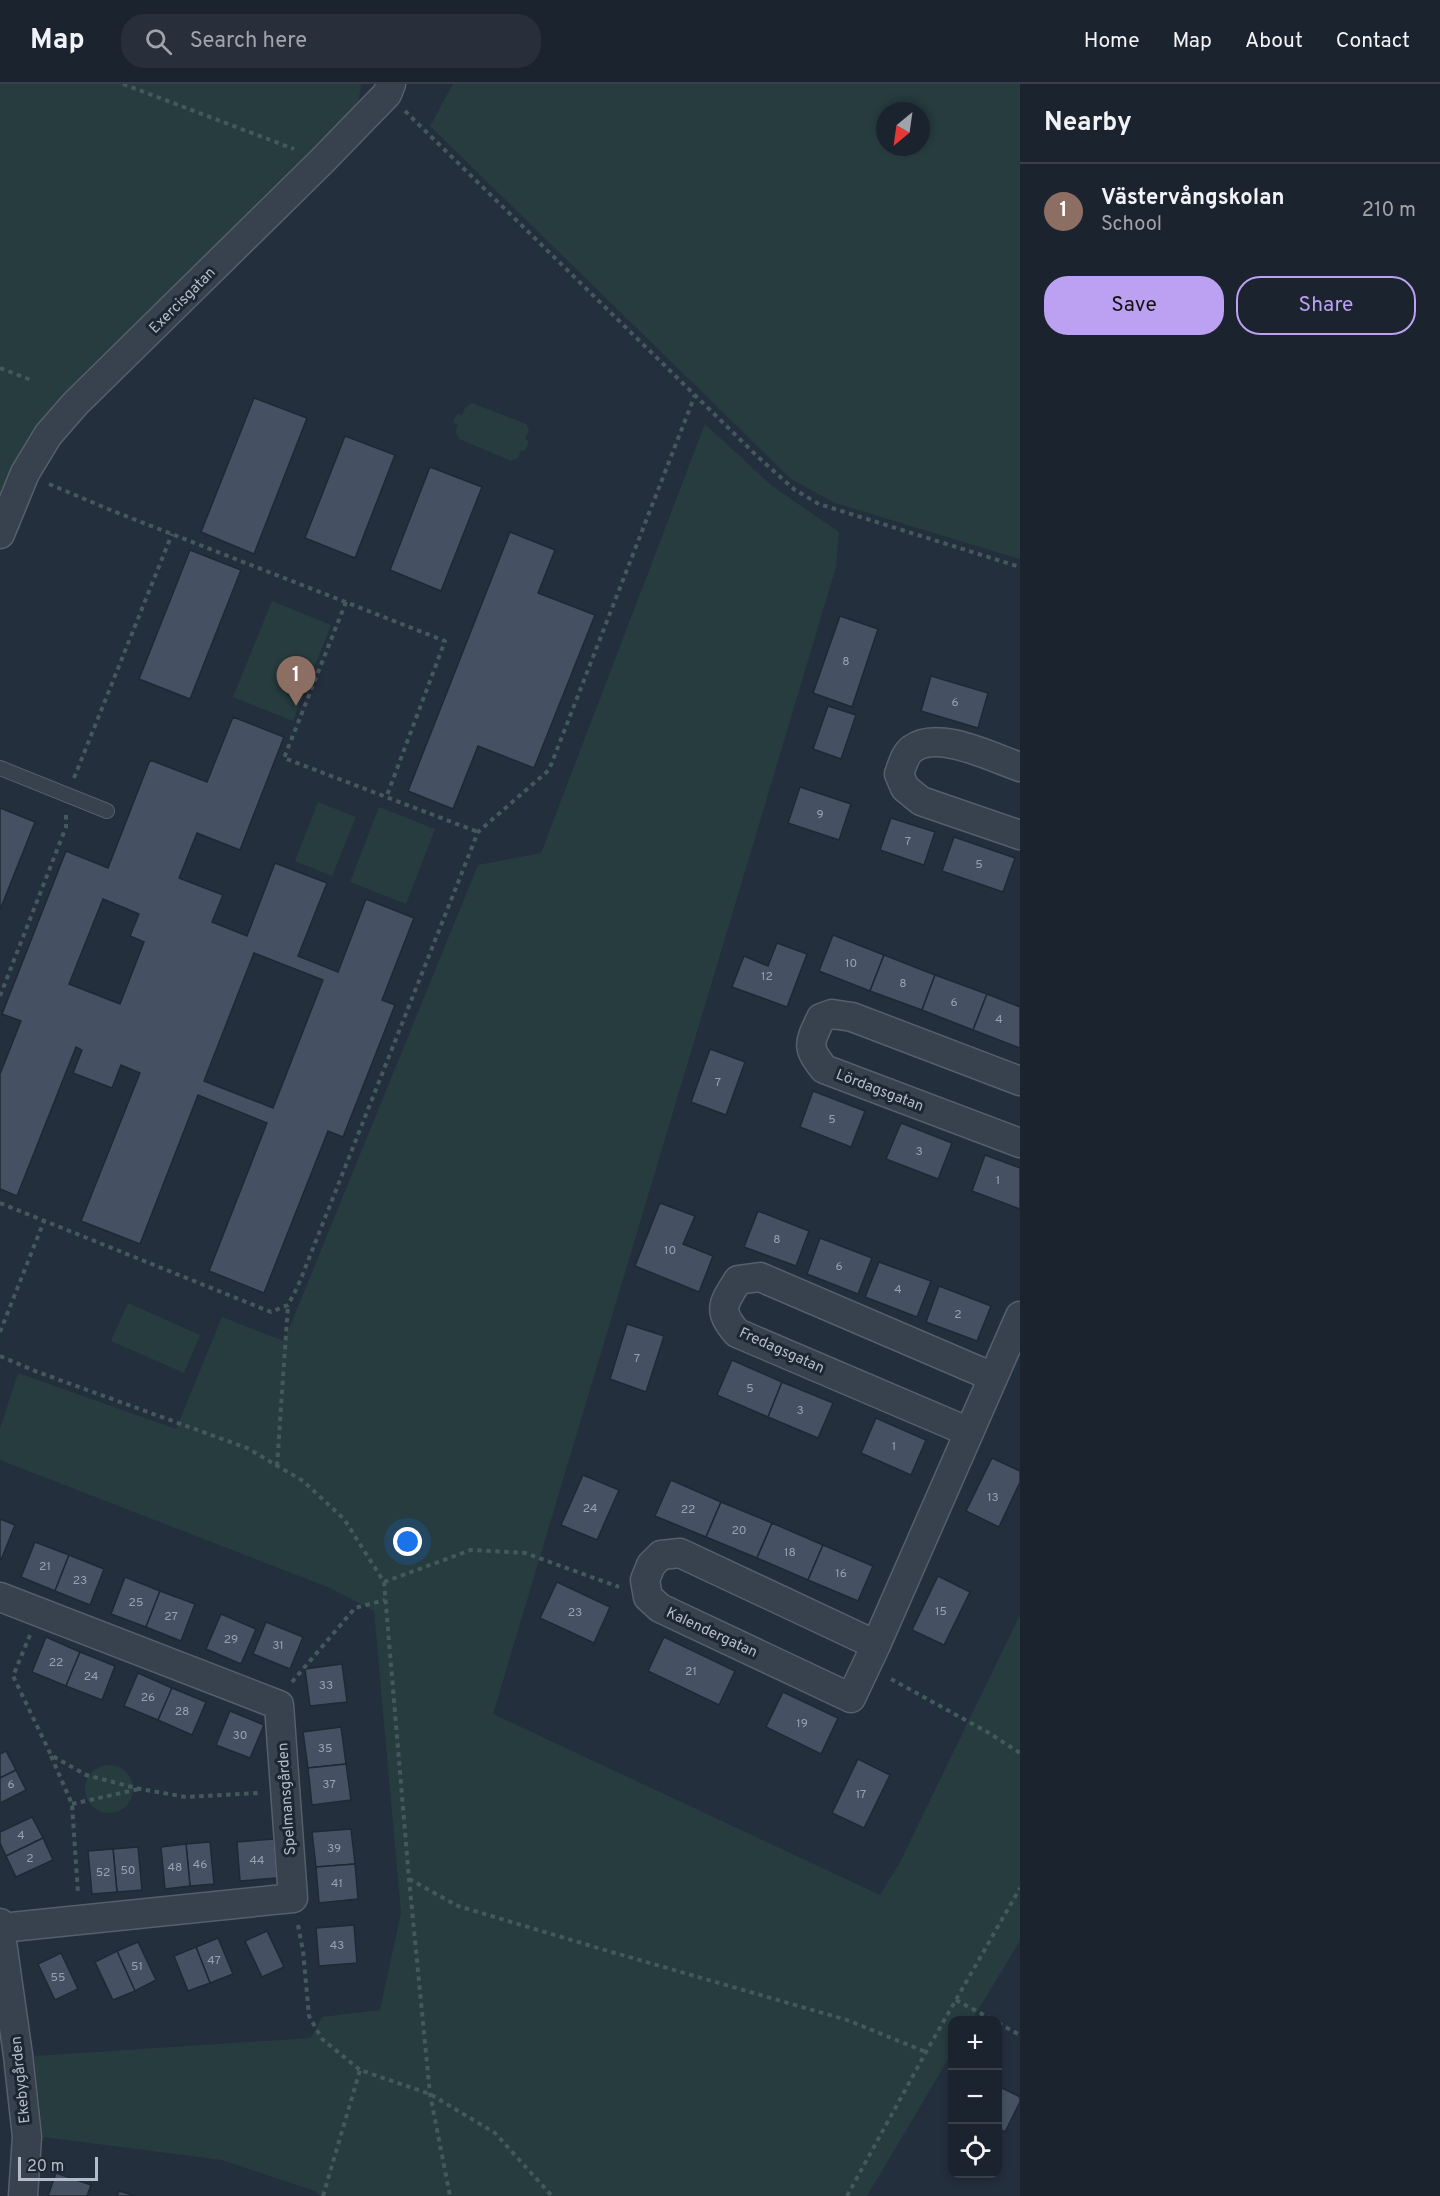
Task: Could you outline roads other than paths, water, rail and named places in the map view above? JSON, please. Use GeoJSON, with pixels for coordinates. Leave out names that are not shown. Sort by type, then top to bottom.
{"type":"FeatureCollection","features":[{"type":"Feature","properties":{"kind":"street","name":"Exercisgatan"},"geometry":{"type":"LineString","coordinates":[[0,534],[25,473],[48,435],[75,404],[323,160],[389,89]]}},
{"type":"Feature","properties":{"kind":"street"},"geometry":{"type":"LineString","coordinates":[[1020,767],[945,741],[937,741],[912,749],[904,760],[899,774],[905,788],[921,801],[1020,835]]}},
{"type":"Feature","properties":{"kind":"street","name":"Lördagsgatan"},"geometry":{"type":"LineString","coordinates":[[1020,1082],[852,1017],[832,1014],[821,1018],[810,1041],[813,1056],[824,1069],[1020,1143]]}},
{"type":"Feature","properties":{"kind":"street","name":"Fredagsgatan"},"geometry":{"type":"LineString","coordinates":[[969,1432],[737,1333],[725,1320],[723,1304],[738,1281],[760,1277],[993,1377]]}},
{"type":"Feature","properties":{"kind":"street","name":"Kalendergatan"},"geometry":{"type":"LineString","coordinates":[[871,1655],[680,1553],[661,1555],[651,1565],[645,1580],[648,1597],[660,1608],[851,1698],[871,1655],[1020,1316]]}},
{"type":"Feature","properties":{"kind":"street","name":"Spelmansgården"},"geometry":{"type":"LineString","coordinates":[[0,1597],[279,1705],[293,1898],[0,1927]]}},
{"type":"Feature","properties":{"kind":"street","name":"Ekebygården"},"geometry":{"type":"LineString","coordinates":[[0,1927],[27,2137],[23,2196]]}},
{"type":"Feature","properties":{"kind":"lane"},"geometry":{"type":"LineString","coordinates":[[0,768],[107,811]]}},
{"type":"Feature","properties":{"kind":"place","name":"Västervångskolan"},"geometry":{"type":"Point","coordinates":[296,706]}}]}
